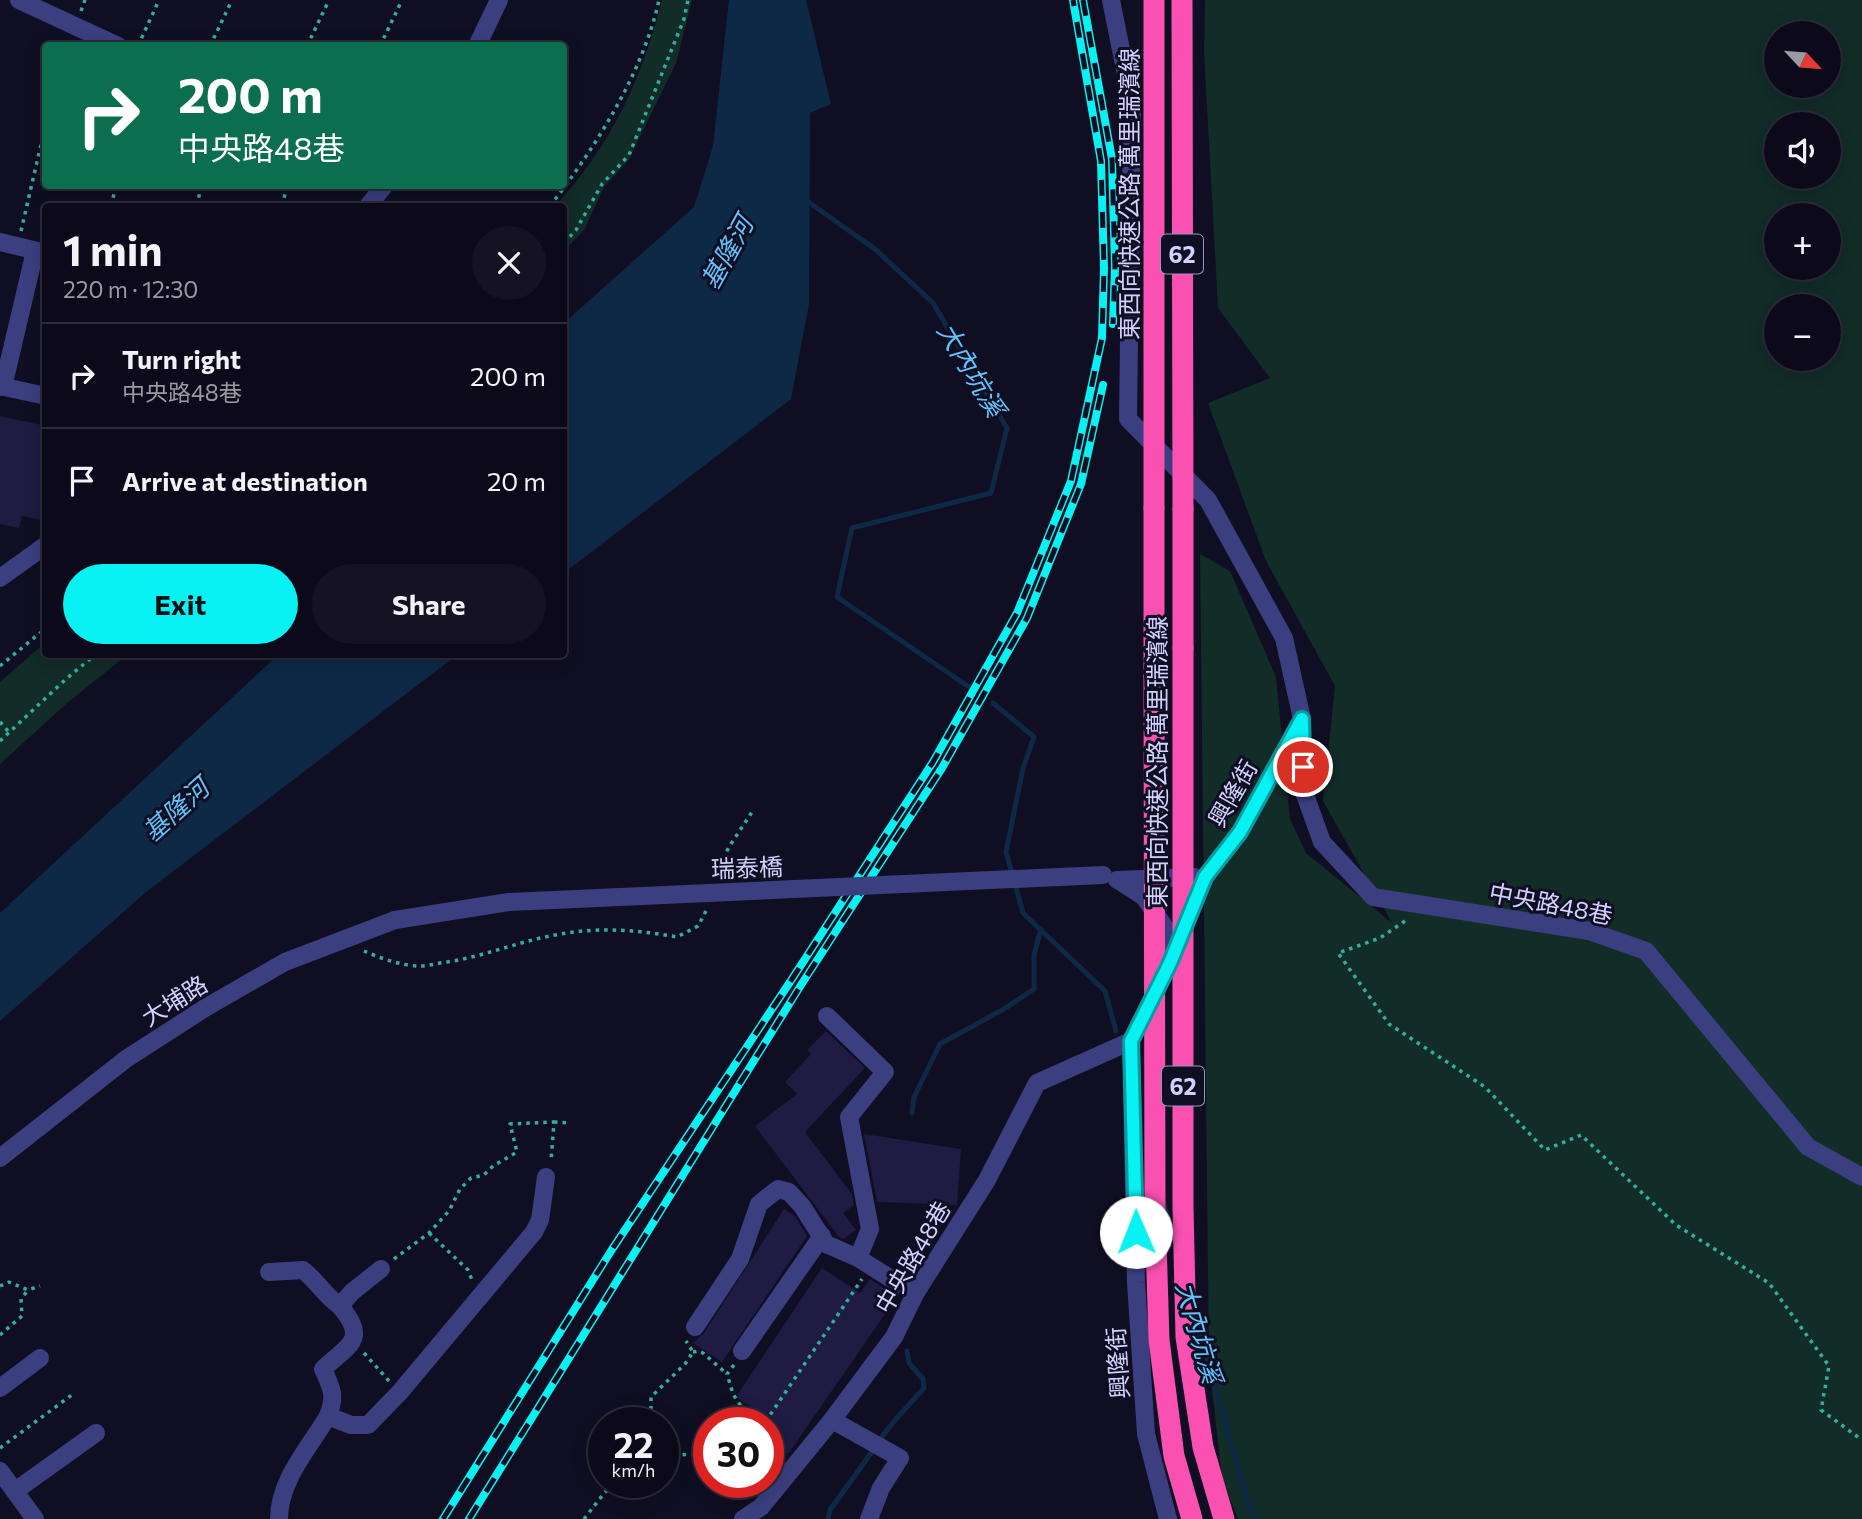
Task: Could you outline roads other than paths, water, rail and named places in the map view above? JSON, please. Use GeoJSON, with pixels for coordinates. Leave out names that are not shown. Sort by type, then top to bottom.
{"type":"FeatureCollection","features":[{"type":"Feature","properties":{"kind":"highway","name":"東西向快速公路 萬里瑞濱線"},"geometry":{"type":"LineString","coordinates":[[1154,0],[1155,1208],[1159,1340],[1174,1456],[1192,1519]]}},
{"type":"Feature","properties":{"kind":"highway","name":"東西向快速公路 萬里瑞濱線"},"geometry":{"type":"LineString","coordinates":[[1182,0],[1183,1208],[1186,1337],[1203,1447],[1224,1519]]}},
{"type":"Feature","properties":{"kind":"street"},"geometry":{"type":"LineString","coordinates":[[19,0],[109,42]]}},
{"type":"Feature","properties":{"kind":"street"},"geometry":{"type":"LineString","coordinates":[[479,42],[499,0]]}},
{"type":"Feature","properties":{"kind":"street"},"geometry":{"type":"LineString","coordinates":[[1111,0],[1132,104],[1129,419],[1208,500],[1284,638],[1302,719]]}},
{"type":"Feature","properties":{"kind":"street"},"geometry":{"type":"LineString","coordinates":[[25,248],[1,387],[42,395]]}},
{"type":"Feature","properties":{"kind":"street"},"geometry":{"type":"LineString","coordinates":[[0,578],[42,548]]}},
{"type":"Feature","properties":{"kind":"street","name":"興隆街"},"geometry":{"type":"LineString","coordinates":[[1168,1519],[1146,1434],[1136,1283],[1135,1130],[1131,1041],[1170,963],[1205,877],[1240,832],[1302,719]]}},
{"type":"Feature","properties":{"kind":"street","name":"中央路48巷"},"geometry":{"type":"LineString","coordinates":[[1302,719],[1304,792],[1322,842],[1373,897],[1589,931],[1646,951],[1808,1147],[1862,1177]]}},
{"type":"Feature","properties":{"kind":"street"},"geometry":{"type":"LineString","coordinates":[[1110,878],[1205,877]]}},
{"type":"Feature","properties":{"kind":"street"},"geometry":{"type":"LineString","coordinates":[[1110,878],[1144,897],[1164,926],[1170,963]]}},
{"type":"Feature","properties":{"kind":"street","name":"瑞泰橋"},"geometry":{"type":"LineString","coordinates":[[395,920],[509,902],[1110,878]]}},
{"type":"Feature","properties":{"kind":"street","name":"大埔路"},"geometry":{"type":"LineString","coordinates":[[0,1158],[126,1059],[205,1008],[285,962],[395,920]]}},
{"type":"Feature","properties":{"kind":"street"},"geometry":{"type":"LineString","coordinates":[[827,1016],[885,1072],[849,1117],[870,1229],[863,1261]]}},
{"type":"Feature","properties":{"kind":"street","name":"中央路48巷"},"geometry":{"type":"LineString","coordinates":[[743,1519],[761,1507],[832,1420],[894,1337],[915,1294],[988,1180],[1037,1083],[1131,1041]]}},
{"type":"Feature","properties":{"kind":"street"},"geometry":{"type":"LineString","coordinates":[[328,1416],[351,1425],[368,1425],[400,1392],[534,1232],[540,1220],[546,1177]]}},
{"type":"Feature","properties":{"kind":"street"},"geometry":{"type":"LineString","coordinates":[[695,1327],[740,1259],[760,1203],[778,1189],[789,1192],[802,1206],[827,1244],[863,1261],[915,1294]]}},
{"type":"Feature","properties":{"kind":"street"},"geometry":{"type":"LineString","coordinates":[[742,1351],[822,1236]]}},
{"type":"Feature","properties":{"kind":"street"},"geometry":{"type":"LineString","coordinates":[[340,1306],[352,1292],[381,1269]]}},
{"type":"Feature","properties":{"kind":"street"},"geometry":{"type":"LineString","coordinates":[[269,1272],[303,1270],[340,1306],[351,1320],[355,1333],[353,1341],[323,1369],[334,1400],[328,1416],[289,1477],[279,1508],[279,1519]]}},
{"type":"Feature","properties":{"kind":"street"},"geometry":{"type":"LineString","coordinates":[[0,1388],[40,1358]]}},
{"type":"Feature","properties":{"kind":"street"},"geometry":{"type":"LineString","coordinates":[[832,1420],[900,1458],[881,1488],[869,1519]]}},
{"type":"Feature","properties":{"kind":"street"},"geometry":{"type":"LineString","coordinates":[[15,1491],[96,1433]]}},
{"type":"Feature","properties":{"kind":"street"},"geometry":{"type":"LineString","coordinates":[[0,1471],[35,1519]]}},
{"type":"Feature","properties":{"kind":"water","name":"基隆河"},"geometry":{"type":"Polygon","coordinates":[[[729,0],[806,0],[831,104],[810,113],[809,304],[791,399],[567,571],[567,320],[694,207],[713,146],[729,0]]]}},
{"type":"Feature","properties":{"kind":"water","name":"基隆河"},"geometry":{"type":"Polygon","coordinates":[[[275,658],[453,658],[146,892],[0,1021],[0,913],[275,658]]]}},
{"type":"Feature","properties":{"kind":"waterway","name":"大內坑溪"},"geometry":{"type":"LineString","coordinates":[[804,199],[875,249],[933,303],[1007,428],[991,493],[852,528],[837,597],[972,689]]}},
{"type":"Feature","properties":{"kind":"waterway","name":"大內坑溪"},"geometry":{"type":"LineString","coordinates":[[993,703],[1034,737],[1023,768],[1006,852],[1023,913],[1105,991],[1116,1031]]}},
{"type":"Feature","properties":{"kind":"waterway"},"geometry":{"type":"LineString","coordinates":[[912,1113],[914,1097],[940,1044],[1004,1009],[1034,989],[1034,955],[1041,929]]}},
{"type":"Feature","properties":{"kind":"waterway","name":"大內坑溪"},"geometry":{"type":"LineString","coordinates":[[1164,1203],[1175,1241]]}},
{"type":"Feature","properties":{"kind":"waterway","name":"大內坑溪"},"geometry":{"type":"LineString","coordinates":[[1194,1311],[1248,1504],[1256,1519]]}},
{"type":"Feature","properties":{"kind":"waterway"},"geometry":{"type":"LineString","coordinates":[[881,1438],[924,1388],[923,1379],[909,1363],[907,1351]]}},
{"type":"Feature","properties":{"kind":"waterway"},"geometry":{"type":"LineString","coordinates":[[828,1519],[830,1510],[874,1449]]}},
{"type":"Feature","properties":{"kind":"railway"},"geometry":{"type":"LineString","coordinates":[[443,1519],[611,1251],[933,762],[1017,613],[1071,481],[1102,338],[1104,268],[1101,161],[1073,0]]}},
{"type":"Feature","properties":{"kind":"railway"},"geometry":{"type":"LineString","coordinates":[[1083,0],[1112,159],[1115,267],[1113,324]]}},
{"type":"Feature","properties":{"kind":"railway"},"geometry":{"type":"LineString","coordinates":[[469,1519],[801,985],[942,768],[1027,618],[1081,484],[1103,385]]}}]}
